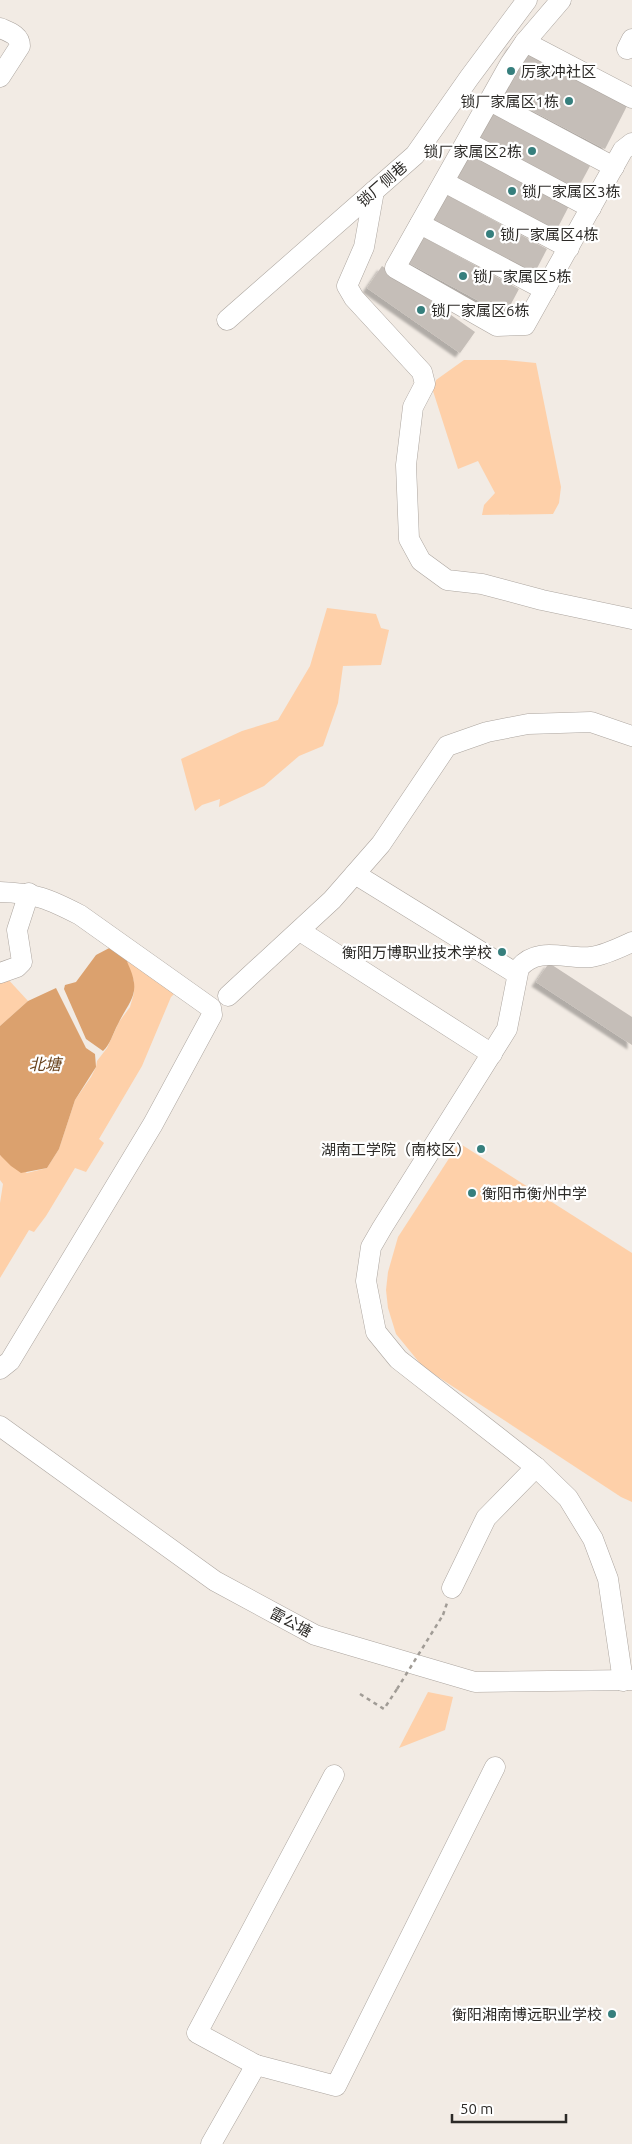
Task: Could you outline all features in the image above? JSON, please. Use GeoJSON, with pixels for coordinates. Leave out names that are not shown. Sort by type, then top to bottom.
{"type":"FeatureCollection","features":[{"type":"Feature","properties":{"kind":"street","name":"锁厂侧巷"},"geometry":{"type":"LineString","coordinates":[[227,320],[414,155],[528,0]]}},
{"type":"Feature","properties":{"kind":"street"},"geometry":{"type":"LineString","coordinates":[[561,0],[525,42],[510,64],[395,268],[497,326],[525,324],[624,150],[632,143]]}},
{"type":"Feature","properties":{"kind":"street"},"geometry":{"type":"LineString","coordinates":[[0,28],[18,37],[20,46],[0,77]]}},
{"type":"Feature","properties":{"kind":"street"},"geometry":{"type":"LineString","coordinates":[[525,42],[632,98]]}},
{"type":"Feature","properties":{"kind":"street"},"geometry":{"type":"LineString","coordinates":[[490,101],[614,167]]}},
{"type":"Feature","properties":{"kind":"street"},"geometry":{"type":"LineString","coordinates":[[467,142],[591,208]]}},
{"type":"Feature","properties":{"kind":"street"},"geometry":{"type":"LineString","coordinates":[[444,182],[569,248]]}},
{"type":"Feature","properties":{"kind":"street"},"geometry":{"type":"LineString","coordinates":[[374,191],[364,247],[347,286],[354,298],[422,372],[425,384],[413,408],[406,465],[409,539],[421,561],[447,580],[482,584],[542,600],[632,619]]}},
{"type":"Feature","properties":{"kind":"street"},"geometry":{"type":"LineString","coordinates":[[420,224],[545,290]]}},
{"type":"Feature","properties":{"kind":"street"},"geometry":{"type":"LineString","coordinates":[[228,996],[300,931],[355,874],[381,844],[447,746],[487,732],[528,724],[591,722],[632,736]]}},
{"type":"Feature","properties":{"kind":"street"},"geometry":{"type":"LineString","coordinates":[[355,874],[517,974]]}},
{"type":"Feature","properties":{"kind":"street"},"geometry":{"type":"LineString","coordinates":[[0,892],[29,893],[59,904],[80,915],[211,1008],[212,1016],[153,1124],[10,1361],[0,1369]]}},
{"type":"Feature","properties":{"kind":"street"},"geometry":{"type":"LineString","coordinates":[[0,973],[17,967],[22,962],[18,930],[29,893]]}},
{"type":"Feature","properties":{"kind":"street"},"geometry":{"type":"LineString","coordinates":[[300,931],[492,1054]]}},
{"type":"Feature","properties":{"kind":"street"},"geometry":{"type":"LineString","coordinates":[[628,1680],[608,1579],[593,1539],[568,1498],[536,1467],[398,1359],[376,1332],[366,1281],[371,1247],[507,1029],[517,974],[524,962],[533,957],[551,955],[591,957],[616,950],[632,942]]}},
{"type":"Feature","properties":{"kind":"street","name":"雷公塘"},"geometry":{"type":"LineString","coordinates":[[0,1426],[215,1581],[315,1635],[367,1652],[475,1682],[628,1680]]}},
{"type":"Feature","properties":{"kind":"street"},"geometry":{"type":"LineString","coordinates":[[452,1588],[486,1518],[536,1467]]}},
{"type":"Feature","properties":{"kind":"street"},"geometry":{"type":"LineString","coordinates":[[334,1775],[197,2033],[256,2065],[336,2086],[495,1767]]}},
{"type":"Feature","properties":{"kind":"street"},"geometry":{"type":"LineString","coordinates":[[211,2144],[256,2065]]}},
{"type":"Feature","properties":{"kind":"path"},"geometry":{"type":"LineString","coordinates":[[360,1694],[384,1709],[443,1615]]}},
{"type":"Feature","properties":{"kind":"shaded area"},"geometry":{"type":"Polygon","coordinates":[[[464,360],[506,360],[536,363],[561,487],[559,503],[553,514],[482,515],[484,505],[495,493],[478,461],[458,469],[433,391],[436,380],[464,360]]]}},
{"type":"Feature","properties":{"kind":"shaded area"},"geometry":{"type":"Polygon","coordinates":[[[327,608],[376,614],[381,628],[389,630],[381,665],[343,666],[338,703],[323,746],[299,756],[264,786],[219,807],[220,799],[202,805],[195,811],[181,759],[242,731],[278,720],[310,666],[327,608]]]}},
{"type":"Feature","properties":{"kind":"shaded area"},"geometry":{"type":"Polygon","coordinates":[[[121,949],[178,990],[171,997],[142,1066],[99,1139],[104,1143],[86,1172],[75,1168],[46,1216],[34,1232],[29,1230],[0,1278],[0,1203],[3,1184],[0,1180],[0,1155],[27,1173],[47,1168],[59,1149],[75,1100],[91,1077],[97,1061],[107,1048],[119,1022],[130,1007],[134,993],[134,981],[121,949]]]}},
{"type":"Feature","properties":{"kind":"shaded area"},"geometry":{"type":"Polygon","coordinates":[[[5,976],[28,1001],[0,1026],[0,981],[5,976]]]}},
{"type":"Feature","properties":{"kind":"shaded area"},"geometry":{"type":"Polygon","coordinates":[[[459,1143],[632,1253],[632,1502],[621,1497],[423,1367],[396,1334],[388,1308],[386,1290],[388,1272],[398,1237],[459,1143]]]}},
{"type":"Feature","properties":{"kind":"shaded area"},"geometry":{"type":"Polygon","coordinates":[[[428,1692],[453,1697],[445,1730],[399,1748],[428,1692]]]}},
{"type":"Feature","properties":{"kind":"water","name":"北塘"},"geometry":{"type":"Polygon","coordinates":[[[115,945],[126,958],[132,974],[134,990],[133,996],[110,1042],[103,1051],[86,1039],[64,989],[65,985],[76,982],[96,955],[115,945]]]}},
{"type":"Feature","properties":{"kind":"water","name":"北塘"},"geometry":{"type":"Polygon","coordinates":[[[56,988],[86,1048],[95,1054],[96,1067],[75,1100],[59,1149],[47,1168],[21,1173],[0,1155],[0,1026],[28,1001],[56,988]]]}},
{"type":"Feature","properties":{"kind":"building","name":"锁厂家属区1栋"},"geometry":{"type":"Polygon","coordinates":[[[512,44],[628,104],[605,149],[489,88],[512,44]]]}},
{"type":"Feature","properties":{"kind":"building","name":"锁厂家属区2栋"},"geometry":{"type":"Polygon","coordinates":[[[488,111],[590,166],[577,190],[475,135],[488,111]]]}},
{"type":"Feature","properties":{"kind":"building","name":"锁厂家属区3栋"},"geometry":{"type":"Polygon","coordinates":[[[468,151],[569,206],[556,231],[454,176],[468,151]]]}},
{"type":"Feature","properties":{"kind":"building","name":"锁厂家属区4栋"},"geometry":{"type":"Polygon","coordinates":[[[445,194],[547,249],[534,274],[432,219],[445,194]]]}},
{"type":"Feature","properties":{"kind":"building","name":"锁厂家属区5栋"},"geometry":{"type":"Polygon","coordinates":[[[421,236],[519,289],[505,315],[407,262],[421,236]]]}},
{"type":"Feature","properties":{"kind":"building","name":"锁厂家属区6栋"},"geometry":{"type":"Polygon","coordinates":[[[382,266],[475,332],[460,353],[367,288],[382,266]]]}},
{"type":"Feature","properties":{"kind":"building"},"geometry":{"type":"Polygon","coordinates":[[[549,963],[632,1017],[632,1045],[536,982],[549,963]]]}},
{"type":"Feature","properties":{"kind":"place","name":"厉家冲社区"},"geometry":{"type":"Point","coordinates":[511,71]}},
{"type":"Feature","properties":{"kind":"place","name":"锁厂家属区1栋"},"geometry":{"type":"Point","coordinates":[569,101]}},
{"type":"Feature","properties":{"kind":"place","name":"锁厂家属区2栋"},"geometry":{"type":"Point","coordinates":[532,151]}},
{"type":"Feature","properties":{"kind":"place","name":"锁厂家属区3栋"},"geometry":{"type":"Point","coordinates":[512,191]}},
{"type":"Feature","properties":{"kind":"place","name":"锁厂家属区4栋"},"geometry":{"type":"Point","coordinates":[490,234]}},
{"type":"Feature","properties":{"kind":"place","name":"锁厂家属区5栋"},"geometry":{"type":"Point","coordinates":[463,276]}},
{"type":"Feature","properties":{"kind":"place","name":"锁厂家属区6栋"},"geometry":{"type":"Point","coordinates":[421,310]}},
{"type":"Feature","properties":{"kind":"place","name":"衡阳万博职业技术学校"},"geometry":{"type":"Point","coordinates":[502,952]}},
{"type":"Feature","properties":{"kind":"place","name":"湖南工学院（南校区）"},"geometry":{"type":"Point","coordinates":[481,1149]}},
{"type":"Feature","properties":{"kind":"place","name":"衡阳市衡州中学"},"geometry":{"type":"Point","coordinates":[472,1193]}},
{"type":"Feature","properties":{"kind":"place","name":"衡阳湘南博远职业学校"},"geometry":{"type":"Point","coordinates":[612,2014]}}]}
